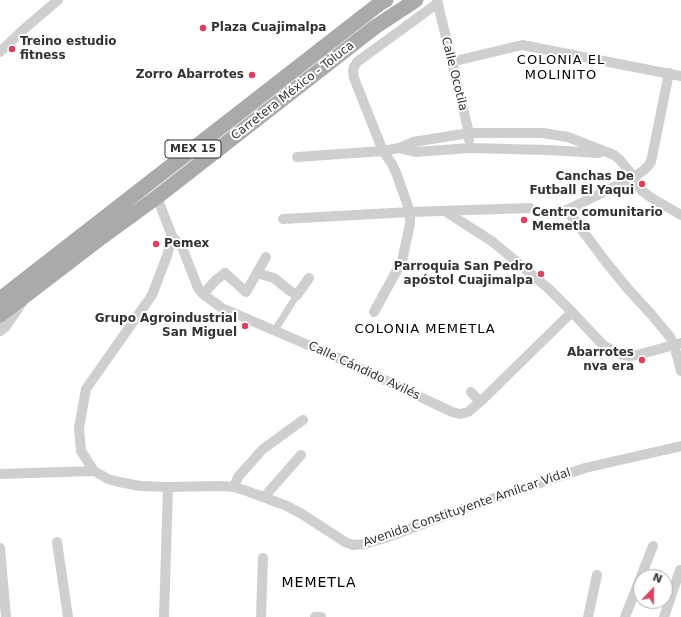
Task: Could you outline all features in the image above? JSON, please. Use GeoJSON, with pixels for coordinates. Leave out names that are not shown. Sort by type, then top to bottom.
{"type":"FeatureCollection","features":[{"type":"Feature","properties":{"kind":"main road"},"geometry":{"type":"LineString","coordinates":[[308,60],[368,0]]}},
{"type":"Feature","properties":{"kind":"main road","name":"Carretera México - Toluca"},"geometry":{"type":"LineString","coordinates":[[0,299],[386,0]]}},
{"type":"Feature","properties":{"kind":"main road","name":"Carretera México - Toluca"},"geometry":{"type":"LineString","coordinates":[[0,315],[157,197],[376,27],[416,0]]}},
{"type":"Feature","properties":{"kind":"street"},"geometry":{"type":"LineString","coordinates":[[0,52],[58,0]]}},
{"type":"Feature","properties":{"kind":"street"},"geometry":{"type":"LineString","coordinates":[[374,312],[402,262],[410,224],[410,212],[397,174],[383,151],[354,78],[353,71],[357,62],[437,2]]}},
{"type":"Feature","properties":{"kind":"street","name":"Calle Ocotila"},"geometry":{"type":"LineString","coordinates":[[437,2],[469,133],[470,148]]}},
{"type":"Feature","properties":{"kind":"street"},"geometry":{"type":"LineString","coordinates":[[451,62],[522,45],[681,76]]}},
{"type":"Feature","properties":{"kind":"street"},"geometry":{"type":"LineString","coordinates":[[669,73],[651,162],[644,170],[634,177],[566,210],[628,289],[670,337],[678,344],[681,371]]}},
{"type":"Feature","properties":{"kind":"street"},"geometry":{"type":"LineString","coordinates":[[297,156],[383,151],[399,148],[413,142],[469,133],[543,133],[568,137],[614,155],[634,177],[641,190],[681,215]]}},
{"type":"Feature","properties":{"kind":"street"},"geometry":{"type":"LineString","coordinates":[[399,148],[414,152],[470,148],[607,153]]}},
{"type":"Feature","properties":{"kind":"street","name":"Calle Cándido Avilés"},"geometry":{"type":"LineString","coordinates":[[157,197],[172,236],[182,247],[198,288],[203,294],[222,308],[336,356],[452,412],[460,414],[468,412],[480,402]]}},
{"type":"Feature","properties":{"kind":"street"},"geometry":{"type":"LineString","coordinates":[[283,219],[410,212],[530,208]]}},
{"type":"Feature","properties":{"kind":"street"},"geometry":{"type":"LineString","coordinates":[[445,211],[493,242],[549,290],[604,346],[620,354],[629,356],[678,344]]}},
{"type":"Feature","properties":{"kind":"street"},"geometry":{"type":"LineString","coordinates":[[0,474],[94,471],[81,450],[78,428],[86,390],[152,295],[167,256],[172,236]]}},
{"type":"Feature","properties":{"kind":"street"},"geometry":{"type":"LineString","coordinates":[[203,294],[225,273],[246,292],[266,257]]}},
{"type":"Feature","properties":{"kind":"street"},"geometry":{"type":"LineString","coordinates":[[257,273],[274,278],[297,295]]}},
{"type":"Feature","properties":{"kind":"street"},"geometry":{"type":"LineString","coordinates":[[275,330],[309,278]]}},
{"type":"Feature","properties":{"kind":"street"},"geometry":{"type":"LineString","coordinates":[[0,330],[5,326],[26,296]]}},
{"type":"Feature","properties":{"kind":"street"},"geometry":{"type":"LineString","coordinates":[[471,392],[480,402],[572,312]]}},
{"type":"Feature","properties":{"kind":"street"},"geometry":{"type":"LineString","coordinates":[[234,487],[238,477],[263,449],[303,420]]}},
{"type":"Feature","properties":{"kind":"street","name":"Avenida Constituyente Amílcar Vidal"},"geometry":{"type":"LineString","coordinates":[[94,471],[108,479],[140,486],[234,487],[287,506],[345,542],[353,545],[365,544],[385,538],[471,506],[586,468],[681,446]]}},
{"type":"Feature","properties":{"kind":"street"},"geometry":{"type":"LineString","coordinates":[[264,497],[301,455]]}},
{"type":"Feature","properties":{"kind":"street"},"geometry":{"type":"LineString","coordinates":[[164,617],[168,487]]}},
{"type":"Feature","properties":{"kind":"street"},"geometry":{"type":"LineString","coordinates":[[57,542],[68,617]]}},
{"type":"Feature","properties":{"kind":"street"},"geometry":{"type":"LineString","coordinates":[[625,617],[653,546]]}},
{"type":"Feature","properties":{"kind":"street"},"geometry":{"type":"LineString","coordinates":[[0,548],[6,617]]}},
{"type":"Feature","properties":{"kind":"street"},"geometry":{"type":"LineString","coordinates":[[261,617],[263,558]]}},
{"type":"Feature","properties":{"kind":"street"},"geometry":{"type":"LineString","coordinates":[[664,617],[680,570]]}},
{"type":"Feature","properties":{"kind":"street"},"geometry":{"type":"LineString","coordinates":[[588,617],[596,575]]}},
{"type":"Feature","properties":{"kind":"street"},"geometry":{"type":"LineString","coordinates":[[315,617],[321,617]]}},
{"type":"Feature","properties":{"kind":"place","name":"Plaza Cuajimalpa"},"geometry":{"type":"Point","coordinates":[203,28]}},
{"type":"Feature","properties":{"kind":"place","name":"Treino estudio fitness"},"geometry":{"type":"Point","coordinates":[12,49]}},
{"type":"Feature","properties":{"kind":"place","name":"Zorro Abarrotes"},"geometry":{"type":"Point","coordinates":[252,75]}},
{"type":"Feature","properties":{"kind":"place","name":"Canchas De Futball El Yaqui"},"geometry":{"type":"Point","coordinates":[642,184]}},
{"type":"Feature","properties":{"kind":"place","name":"Centro comunitario Memetla"},"geometry":{"type":"Point","coordinates":[524,220]}},
{"type":"Feature","properties":{"kind":"place","name":"Pemex"},"geometry":{"type":"Point","coordinates":[156,244]}},
{"type":"Feature","properties":{"kind":"place","name":"Parroquia San Pedro apóstol Cuajimalpa"},"geometry":{"type":"Point","coordinates":[541,274]}},
{"type":"Feature","properties":{"kind":"place","name":"Grupo Agroindustrial San Miguel"},"geometry":{"type":"Point","coordinates":[245,326]}},
{"type":"Feature","properties":{"kind":"place","name":"Abarrotes nva era"},"geometry":{"type":"Point","coordinates":[642,360]}},
{"type":"Feature","properties":{"kind":"district","name":"COLONIA EL MOLINITO"},"geometry":{"type":"Point","coordinates":[561,68]}},
{"type":"Feature","properties":{"kind":"district","name":"COLONIA MEMETLA"},"geometry":{"type":"Point","coordinates":[425,330]}},
{"type":"Feature","properties":{"kind":"district","name":"MEMETLA"},"geometry":{"type":"Point","coordinates":[319,583]}}]}
